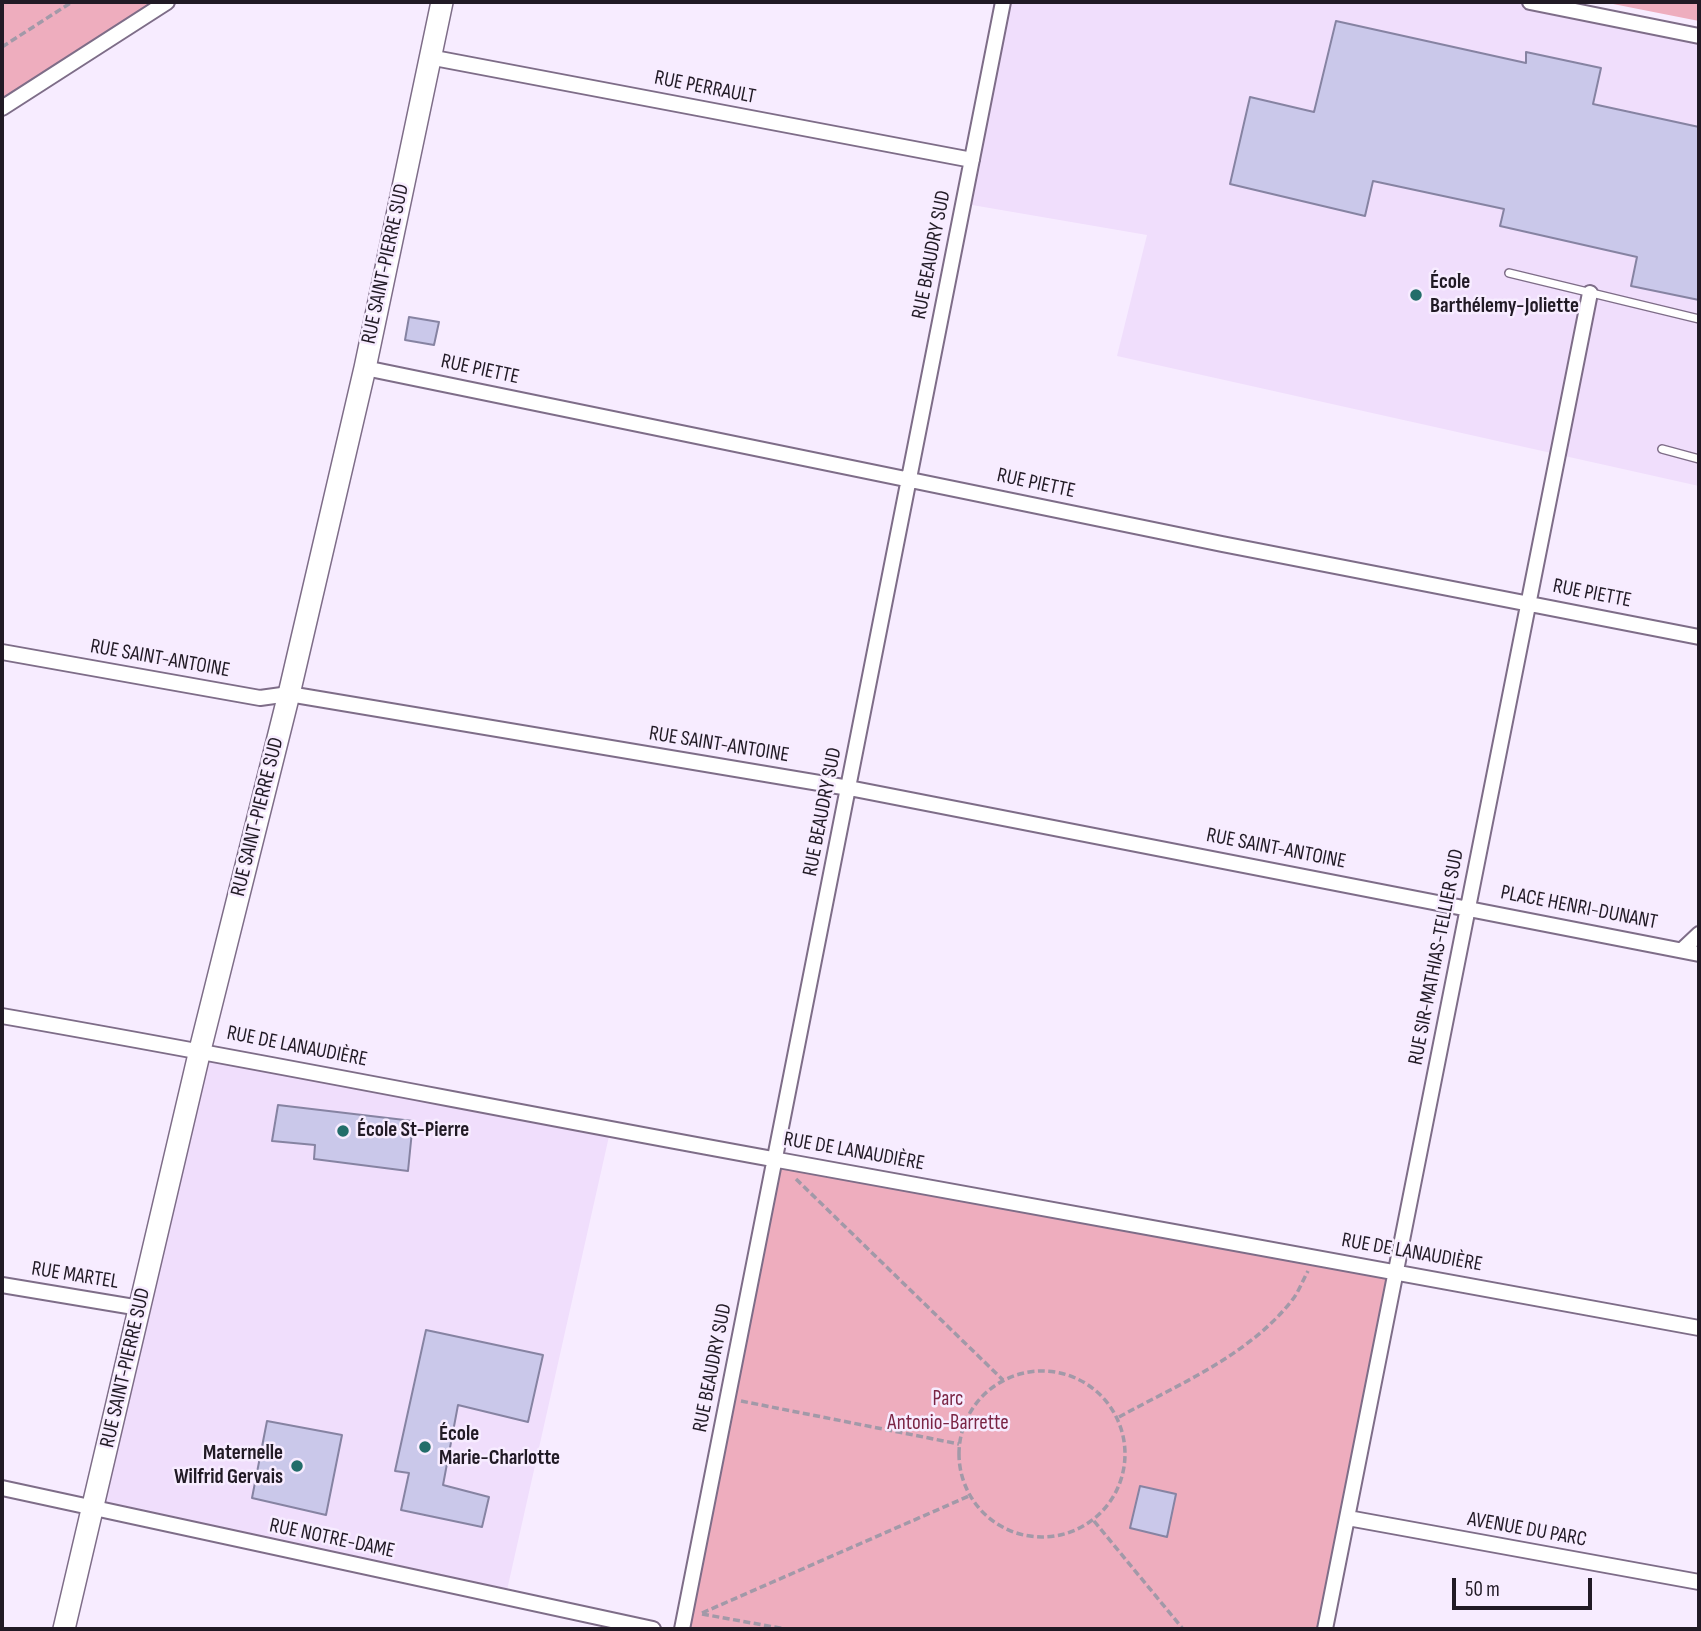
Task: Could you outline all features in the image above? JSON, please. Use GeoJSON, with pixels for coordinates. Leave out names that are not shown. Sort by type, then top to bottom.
{"type":"FeatureCollection","features":[{"type":"Feature","properties":{"kind":"street"},"geometry":{"type":"LineString","coordinates":[[2,108],[167,2]]}},
{"type":"Feature","properties":{"kind":"street","name":"RUE SAINT-PIERRE SUD"},"geometry":{"type":"LineString","coordinates":[[64,1629],[200,1050],[289,694],[365,368],[442,2]]}},
{"type":"Feature","properties":{"kind":"street","name":"RUE BEAUDRY SUD"},"geometry":{"type":"LineString","coordinates":[[682,1629],[693,1612],[728,1398],[1003,2]]}},
{"type":"Feature","properties":{"kind":"street"},"geometry":{"type":"LineString","coordinates":[[1530,2],[1699,36]]}},
{"type":"Feature","properties":{"kind":"street","name":"RUE PERRAULT"},"geometry":{"type":"LineString","coordinates":[[429,57],[972,160]]}},
{"type":"Feature","properties":{"kind":"street","name":"RUE SIR-MATHIAS-TELLIER SUD"},"geometry":{"type":"LineString","coordinates":[[1325,1629],[1590,293]]}},
{"type":"Feature","properties":{"kind":"street","name":"RUE PIETTE"},"geometry":{"type":"LineString","coordinates":[[365,368],[1222,544],[1699,637]]}},
{"type":"Feature","properties":{"kind":"street","name":"RUE SAINT-ANTOINE"},"geometry":{"type":"LineString","coordinates":[[2,652],[260,698],[289,694],[849,788],[1468,907]]}},
{"type":"Feature","properties":{"kind":"street","name":"PLACE HENRI-DUNANT"},"geometry":{"type":"LineString","coordinates":[[1468,907],[1699,954]]}},
{"type":"Feature","properties":{"kind":"street","name":"PLACE HENRI-DUNANT"},"geometry":{"type":"LineString","coordinates":[[1682,950],[1699,934]]}},
{"type":"Feature","properties":{"kind":"street","name":"RUE DE LANAUDIÈRE"},"geometry":{"type":"LineString","coordinates":[[2,1016],[200,1050],[776,1160],[1699,1328]]}},
{"type":"Feature","properties":{"kind":"street","name":"RUE MARTEL"},"geometry":{"type":"LineString","coordinates":[[2,1285],[140,1308]]}},
{"type":"Feature","properties":{"kind":"street","name":"RUE NOTRE-DAME"},"geometry":{"type":"LineString","coordinates":[[2,1488],[653,1629]]}},
{"type":"Feature","properties":{"kind":"street","name":"AVENUE DU PARC"},"geometry":{"type":"LineString","coordinates":[[1348,1518],[1699,1582]]}},
{"type":"Feature","properties":{"kind":"lane"},"geometry":{"type":"LineString","coordinates":[[1509,273],[1699,319]]}},
{"type":"Feature","properties":{"kind":"lane"},"geometry":{"type":"LineString","coordinates":[[1662,449],[1699,459]]}},
{"type":"Feature","properties":{"kind":"path"},"geometry":{"type":"LineString","coordinates":[[2,47],[72,2]]}},
{"type":"Feature","properties":{"kind":"path"},"geometry":{"type":"LineString","coordinates":[[776,1160],[1003,1380]]}},
{"type":"Feature","properties":{"kind":"path"},"geometry":{"type":"LineString","coordinates":[[1118,1417],[1236,1353],[1265,1328],[1293,1298],[1316,1257]]}},
{"type":"Feature","properties":{"kind":"path"},"geometry":{"type":"LineString","coordinates":[[1028,1371],[1055,1371],[1080,1379],[1102,1395],[1118,1417],[1126,1445],[1125,1473],[1113,1500],[1094,1521],[1069,1535],[1040,1538],[1012,1533],[988,1518],[969,1496],[960,1471],[959,1444],[966,1418],[982,1396],[1003,1380],[1028,1371]]}},
{"type":"Feature","properties":{"kind":"path"},"geometry":{"type":"LineString","coordinates":[[728,1398],[959,1444]]}},
{"type":"Feature","properties":{"kind":"path"},"geometry":{"type":"LineString","coordinates":[[693,1612],[969,1496]]}},
{"type":"Feature","properties":{"kind":"path"},"geometry":{"type":"LineString","coordinates":[[1094,1521],[1183,1629]]}},
{"type":"Feature","properties":{"kind":"path"},"geometry":{"type":"LineString","coordinates":[[693,1612],[785,1629]]}},
{"type":"Feature","properties":{"kind":"shaded area","name":"École Barthélemy-Joliette"},"geometry":{"type":"Polygon","coordinates":[[[1007,2],[1530,2],[1699,36],[1699,486],[1117,356],[1147,235],[972,205],[1007,2]]]}},
{"type":"Feature","properties":{"kind":"shaded area"},"geometry":{"type":"Polygon","coordinates":[[[200,1050],[612,1123],[505,1599],[94,1509],[200,1050]]]}},
{"type":"Feature","properties":{"kind":"green space"},"geometry":{"type":"Polygon","coordinates":[[[2,2],[167,2],[2,108],[2,2]]]}},
{"type":"Feature","properties":{"kind":"green space"},"geometry":{"type":"Polygon","coordinates":[[[1603,2],[1699,2],[1699,21],[1603,2]]]}},
{"type":"Feature","properties":{"kind":"green space","name":"Parc Antonio-Barrette"},"geometry":{"type":"Polygon","coordinates":[[[776,1160],[1397,1271],[1326,1629],[682,1629],[776,1160]]]}},
{"type":"Feature","properties":{"kind":"building"},"geometry":{"type":"Polygon","coordinates":[[[1336,21],[1526,63],[1526,52],[1601,68],[1593,104],[1699,127],[1699,300],[1631,286],[1637,257],[1500,226],[1504,209],[1373,181],[1365,216],[1230,184],[1250,97],[1314,112],[1336,21]]]}},
{"type":"Feature","properties":{"kind":"building"},"geometry":{"type":"Polygon","coordinates":[[[409,317],[439,322],[434,345],[405,340],[409,317]]]}},
{"type":"Feature","properties":{"kind":"building","name":"École St-Pierre"},"geometry":{"type":"Polygon","coordinates":[[[278,1105],[413,1121],[408,1171],[314,1159],[315,1145],[272,1141],[278,1105]]]}},
{"type":"Feature","properties":{"kind":"building","name":"École Marie-Charlotte"},"geometry":{"type":"Polygon","coordinates":[[[426,1330],[543,1355],[528,1422],[458,1405],[443,1485],[489,1497],[482,1527],[401,1510],[409,1473],[395,1471],[426,1330]]]}},
{"type":"Feature","properties":{"kind":"building","name":"Maternelle Wilfrid Gervais"},"geometry":{"type":"Polygon","coordinates":[[[267,1421],[342,1435],[326,1515],[252,1498],[267,1421]]]}},
{"type":"Feature","properties":{"kind":"building"},"geometry":{"type":"Polygon","coordinates":[[[1140,1486],[1176,1494],[1167,1537],[1130,1528],[1140,1486]]]}},
{"type":"Feature","properties":{"kind":"place","name":"École Barthélemy-Joliette"},"geometry":{"type":"Point","coordinates":[1416,295]}},
{"type":"Feature","properties":{"kind":"place","name":"École St-Pierre"},"geometry":{"type":"Point","coordinates":[343,1131]}},
{"type":"Feature","properties":{"kind":"place","name":"École Marie-Charlotte"},"geometry":{"type":"Point","coordinates":[425,1447]}},
{"type":"Feature","properties":{"kind":"place","name":"Maternelle Wilfrid Gervais"},"geometry":{"type":"Point","coordinates":[297,1466]}}]}
